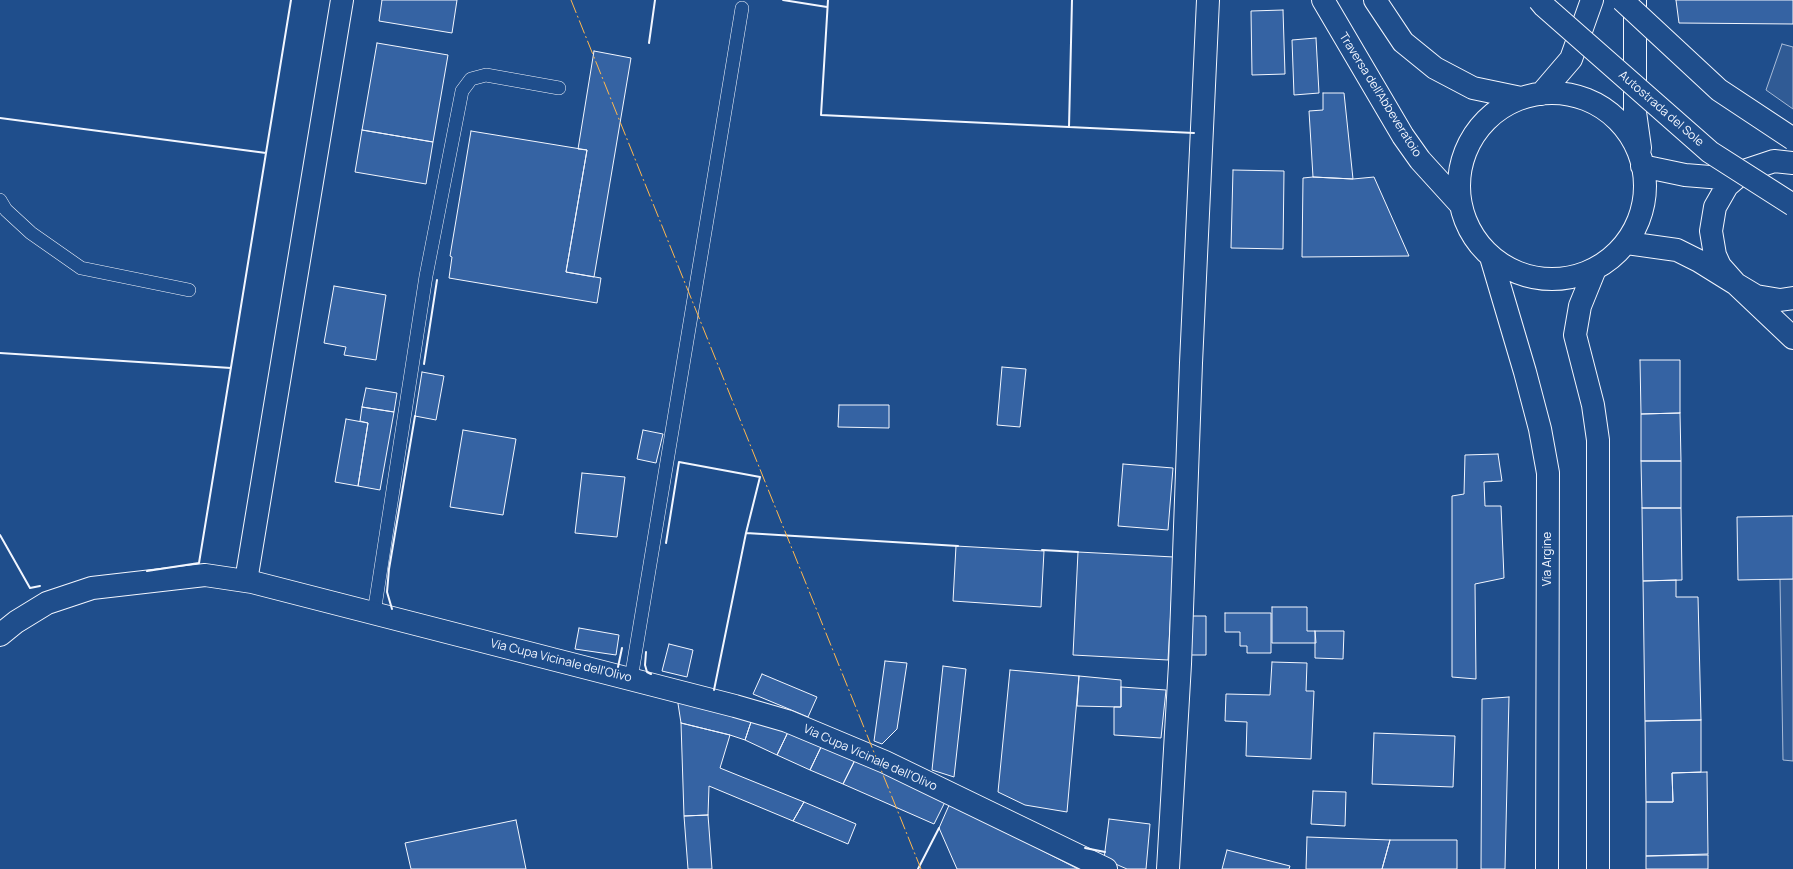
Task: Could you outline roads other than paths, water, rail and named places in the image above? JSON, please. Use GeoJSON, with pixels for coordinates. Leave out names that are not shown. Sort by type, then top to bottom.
{"type":"FeatureCollection","features":[{"type":"Feature","properties":{"kind":"main road"},"geometry":{"type":"LineString","coordinates":[[246,581],[342,0]]}},
{"type":"Feature","properties":{"kind":"main road"},"geometry":{"type":"LineString","coordinates":[[1168,869],[1180,664],[1190,363],[1208,0]]}},
{"type":"Feature","properties":{"kind":"main road","name":"Traversa dell'Abbeveratoio"},"geometry":{"type":"LineString","coordinates":[[1323,0],[1403,136],[1420,160],[1460,204]]}},
{"type":"Feature","properties":{"kind":"main road"},"geometry":{"type":"LineString","coordinates":[[1375,0],[1403,42],[1435,68],[1473,88],[1531,96],[1573,95],[1602,107],[1626,129],[1642,161],[1685,175],[1735,179]]}},
{"type":"Feature","properties":{"kind":"main road","name":"Autostrada del Sole"},"geometry":{"type":"LineString","coordinates":[[1539,0],[1710,152],[1793,205]]}},
{"type":"Feature","properties":{"kind":"main road"},"geometry":{"type":"LineString","coordinates":[[1592,0],[1570,59],[1531,96],[1498,111],[1479,129],[1465,152],[1459,177],[1460,204],[1466,224],[1476,242],[1491,257],[1523,276],[1560,280],[1595,269],[1613,258],[1627,243],[1641,216],[1646,187],[1636,112],[1635,0]]}},
{"type":"Feature","properties":{"kind":"main road"},"geometry":{"type":"LineString","coordinates":[[1622,0],[1719,90],[1793,139]]}},
{"type":"Feature","properties":{"kind":"main road"},"geometry":{"type":"LineString","coordinates":[[1793,163],[1774,161],[1747,170],[1735,179],[1727,186],[1715,207],[1710,231],[1715,255],[1720,266],[1736,284],[1793,338]]}},
{"type":"Feature","properties":{"kind":"main road"},"geometry":{"type":"LineString","coordinates":[[1627,243],[1677,250],[1699,260],[1756,296],[1780,300],[1793,298]]}},
{"type":"Feature","properties":{"kind":"main road","name":"Via Argine"},"geometry":{"type":"LineString","coordinates":[[1491,257],[1529,386],[1540,429],[1548,473],[1547,869]]}},
{"type":"Feature","properties":{"kind":"main road"},"geometry":{"type":"LineString","coordinates":[[1595,269],[1580,306],[1575,335],[1593,405],[1598,440],[1598,869]]}},
{"type":"Feature","properties":{"kind":"main road","name":"Via Cupa Vicinale dell'Olivo"},"geometry":{"type":"LineString","coordinates":[[0,635],[16,622],[47,603],[92,588],[205,575],[246,581],[631,679],[787,721],[885,762],[1106,869]]}},
{"type":"Feature","properties":{"kind":"lane"},"geometry":{"type":"LineString","coordinates":[[631,679],[742,8]]}},
{"type":"Feature","properties":{"kind":"lane"},"geometry":{"type":"LineString","coordinates":[[374,613],[426,276],[462,91],[471,79],[486,75],[559,88]]}},
{"type":"Feature","properties":{"kind":"lane"},"geometry":{"type":"LineString","coordinates":[[0,200],[6,210],[31,233],[81,268],[189,290]]}}]}
